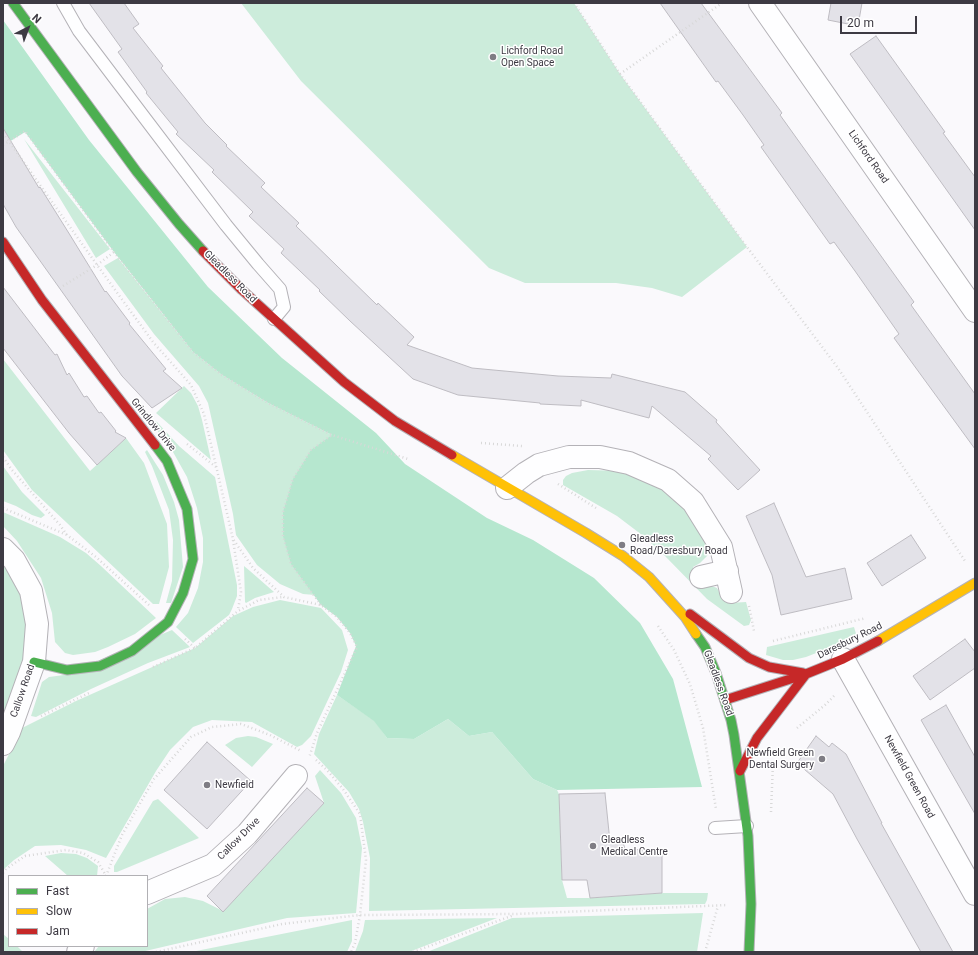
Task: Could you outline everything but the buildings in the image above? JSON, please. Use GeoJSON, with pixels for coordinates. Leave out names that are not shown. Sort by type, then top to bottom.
{"type":"FeatureCollection","features":[{"type":"Feature","properties":{"kind":"main road","name":"Gleadless Road"},"geometry":{"type":"LineString","coordinates":[[13,3],[101,125],[179,224],[224,272],[274,320],[344,382],[395,421],[623,556],[649,577],[685,617],[705,647],[716,673],[731,720],[740,771],[747,826],[751,904],[749,952]]}},
{"type":"Feature","properties":{"kind":"main road","name":"Grindlow Drive"},"geometry":{"type":"LineString","coordinates":[[3,242],[42,300],[167,461],[187,509],[194,559],[183,593],[168,622],[132,651],[100,666],[67,670],[34,662]]}},
{"type":"Feature","properties":{"kind":"main road","name":"Daresbury Road"},"geometry":{"type":"LineString","coordinates":[[725,700],[806,674],[843,659],[871,645],[975,583]]}},
{"type":"Feature","properties":{"kind":"main road"},"geometry":{"type":"LineString","coordinates":[[671,600],[749,658],[769,667],[806,674],[757,738],[740,771]]}},
{"type":"Feature","properties":{"kind":"street","name":"Lichford Road"},"geometry":{"type":"LineString","coordinates":[[760,3],[975,312]]}},
{"type":"Feature","properties":{"kind":"street"},"geometry":{"type":"LineString","coordinates":[[507,488],[539,465],[570,457],[600,457],[629,462],[668,480],[693,502],[721,547],[731,592]]}},
{"type":"Feature","properties":{"kind":"street","name":"Callow Road"},"geometry":{"type":"LineString","coordinates":[[3,549],[14,560],[31,591],[37,624],[34,662],[10,732],[3,744]]}},
{"type":"Feature","properties":{"kind":"street"},"geometry":{"type":"LineString","coordinates":[[701,577],[727,571]]}},
{"type":"Feature","properties":{"kind":"street","name":"Newfield Green Road"},"geometry":{"type":"LineString","coordinates":[[843,659],[975,894]]}},
{"type":"Feature","properties":{"kind":"street","name":"Callow Drive"},"geometry":{"type":"LineString","coordinates":[[148,892],[213,865],[247,834],[296,776]]}},
{"type":"Feature","properties":{"kind":"lane"},"geometry":{"type":"LineString","coordinates":[[62,3],[80,32],[221,219],[280,289],[284,307],[274,320]]}},
{"type":"Feature","properties":{"kind":"lane"},"geometry":{"type":"LineString","coordinates":[[716,828],[747,826]]}},
{"type":"Feature","properties":{"kind":"path"},"geometry":{"type":"LineString","coordinates":[[574,3],[620,74],[838,368],[968,565]]}},
{"type":"Feature","properties":{"kind":"path"},"geometry":{"type":"LineString","coordinates":[[620,74],[722,3]]}},
{"type":"Feature","properties":{"kind":"path"},"geometry":{"type":"LineString","coordinates":[[3,145],[25,131],[114,252],[193,352],[222,375],[268,403],[332,435],[413,460]]}},
{"type":"Feature","properties":{"kind":"path"},"geometry":{"type":"LineString","coordinates":[[3,132],[153,342],[191,385],[204,414],[233,539],[241,592],[238,611]]}},
{"type":"Feature","properties":{"kind":"path"},"geometry":{"type":"LineString","coordinates":[[42,300],[97,265],[114,252]]}},
{"type":"Feature","properties":{"kind":"path"},"geometry":{"type":"LineString","coordinates":[[296,776],[311,756],[317,733],[356,646],[350,633],[337,617],[321,605],[291,564],[283,536],[283,512],[293,479],[312,450],[332,435]]}},
{"type":"Feature","properties":{"kind":"path"},"geometry":{"type":"LineString","coordinates":[[477,442],[524,446],[539,465],[560,486],[598,510]]}},
{"type":"Feature","properties":{"kind":"path"},"geometry":{"type":"LineString","coordinates":[[3,457],[12,470],[67,535]]}},
{"type":"Feature","properties":{"kind":"path"},"geometry":{"type":"LineString","coordinates":[[3,508],[67,535],[96,557],[195,648]]}},
{"type":"Feature","properties":{"kind":"path"},"geometry":{"type":"LineString","coordinates":[[233,539],[253,568],[284,597],[321,605]]}},
{"type":"Feature","properties":{"kind":"path"},"geometry":{"type":"LineString","coordinates":[[731,592],[747,594],[757,645],[749,658]]}},
{"type":"Feature","properties":{"kind":"path"},"geometry":{"type":"LineString","coordinates":[[757,645],[872,617]]}},
{"type":"Feature","properties":{"kind":"path"},"geometry":{"type":"LineString","coordinates":[[654,621],[674,650],[690,684],[703,728],[717,815],[747,826],[770,818],[773,760]]}},
{"type":"Feature","properties":{"kind":"path"},"geometry":{"type":"LineString","coordinates":[[792,732],[825,706],[837,693]]}},
{"type":"Feature","properties":{"kind":"path"},"geometry":{"type":"LineString","coordinates":[[105,875],[122,836],[154,779],[191,737],[212,727],[241,724],[270,735],[311,756],[327,770],[343,789],[360,814],[366,860],[360,915],[355,944],[351,952]]}},
{"type":"Feature","properties":{"kind":"path"},"geometry":{"type":"LineString","coordinates":[[3,873],[25,856],[66,850],[84,853],[98,862],[105,875]]}},
{"type":"Feature","properties":{"kind":"path"},"geometry":{"type":"LineString","coordinates":[[156,952],[282,924],[360,915],[516,914],[751,904]]}},
{"type":"Feature","properties":{"kind":"path"},"geometry":{"type":"LineString","coordinates":[[705,952],[718,906]]}},
{"type":"Feature","properties":{"kind":"path"},"geometry":{"type":"LineString","coordinates":[[413,952],[516,914]]}},
{"type":"Feature","properties":{"kind":"green space","name":"Lichford Road Open Space"},"geometry":{"type":"Polygon","coordinates":[[[241,3],[574,3],[620,74],[747,247],[682,297],[652,288],[616,283],[525,283],[489,268],[301,81],[241,3]]]}},
{"type":"Feature","properties":{"kind":"green space"},"geometry":{"type":"Polygon","coordinates":[[[3,20],[89,140],[208,287],[282,358],[376,433],[405,464],[487,518],[533,540],[594,578],[640,623],[673,679],[702,787],[557,790],[533,779],[492,732],[469,736],[448,719],[414,739],[387,738],[374,721],[337,695],[356,646],[350,633],[337,617],[321,605],[291,564],[283,536],[283,512],[293,479],[311,450],[332,435],[268,403],[222,375],[193,352],[114,252],[25,132],[9,142],[3,133],[3,20]]]}},
{"type":"Feature","properties":{"kind":"green space"},"geometry":{"type":"Polygon","coordinates":[[[24,139],[110,249],[96,258],[24,139]]]}},
{"type":"Feature","properties":{"kind":"green space"},"geometry":{"type":"Polygon","coordinates":[[[118,258],[193,352],[222,375],[268,403],[332,435],[308,585],[315,595],[303,594],[280,584],[257,565],[236,535],[233,514],[208,403],[199,386],[154,334],[104,266],[118,258]]]}},
{"type":"Feature","properties":{"kind":"green space"},"geometry":{"type":"Polygon","coordinates":[[[3,359],[90,471],[126,438],[144,463],[167,524],[169,567],[159,604],[153,604],[32,490],[3,450],[3,359]]]}},
{"type":"Feature","properties":{"kind":"green space"},"geometry":{"type":"Polygon","coordinates":[[[184,386],[191,393],[198,406],[211,460],[156,413],[184,386]]]}},
{"type":"Feature","properties":{"kind":"green space"},"geometry":{"type":"Polygon","coordinates":[[[149,419],[157,422],[179,446],[215,477],[237,585],[237,596],[229,615],[193,643],[176,627],[188,613],[198,588],[203,562],[203,538],[197,508],[187,477],[173,452],[149,419]]]}},
{"type":"Feature","properties":{"kind":"green space"},"geometry":{"type":"Polygon","coordinates":[[[147,450],[163,475],[174,502],[179,520],[183,567],[171,603],[166,603],[172,581],[173,540],[169,510],[145,452],[147,450]]]}},
{"type":"Feature","properties":{"kind":"green space"},"geometry":{"type":"Polygon","coordinates":[[[3,466],[22,492],[45,515],[41,518],[32,515],[3,501],[3,466]]]}},
{"type":"Feature","properties":{"kind":"green space"},"geometry":{"type":"Polygon","coordinates":[[[588,470],[623,471],[642,475],[682,499],[710,548],[707,556],[693,567],[697,583],[717,588],[724,601],[730,603],[746,602],[751,620],[749,625],[744,626],[707,599],[665,556],[642,535],[617,516],[563,485],[563,480],[566,476],[572,473],[588,470]]]}},
{"type":"Feature","properties":{"kind":"green space"},"geometry":{"type":"Polygon","coordinates":[[[3,512],[60,537],[86,553],[156,618],[135,634],[95,652],[73,655],[65,653],[55,642],[52,613],[41,578],[17,541],[3,526],[3,512]]]}},
{"type":"Feature","properties":{"kind":"green space"},"geometry":{"type":"Polygon","coordinates":[[[3,558],[26,598],[32,626],[21,675],[3,728],[3,558]]]}},
{"type":"Feature","properties":{"kind":"green space"},"geometry":{"type":"Polygon","coordinates":[[[244,566],[274,592],[255,598],[246,603],[244,566]]]}},
{"type":"Feature","properties":{"kind":"green space"},"geometry":{"type":"Polygon","coordinates":[[[280,600],[321,608],[342,630],[348,650],[341,672],[311,736],[302,745],[297,747],[252,722],[212,720],[193,727],[170,750],[156,771],[106,858],[86,850],[61,845],[35,846],[14,860],[3,870],[3,766],[18,730],[76,701],[195,648],[233,616],[253,607],[280,600]]]}},
{"type":"Feature","properties":{"kind":"green space"},"geometry":{"type":"Polygon","coordinates":[[[854,627],[857,637],[806,657],[793,660],[783,660],[766,655],[767,647],[854,627]]]}},
{"type":"Feature","properties":{"kind":"green space"},"geometry":{"type":"Polygon","coordinates":[[[172,630],[190,647],[148,663],[91,689],[36,717],[31,716],[42,682],[49,677],[64,675],[172,630]]]}},
{"type":"Feature","properties":{"kind":"green space"},"geometry":{"type":"Polygon","coordinates":[[[337,695],[375,721],[387,738],[414,739],[448,719],[469,736],[492,732],[533,779],[557,790],[559,794],[562,880],[567,898],[590,898],[662,893],[708,893],[705,904],[369,911],[370,858],[359,809],[349,792],[314,754],[319,734],[337,695]]]}},
{"type":"Feature","properties":{"kind":"green space"},"geometry":{"type":"Polygon","coordinates":[[[248,736],[256,737],[273,744],[252,767],[225,745],[236,738],[248,736]]]}},
{"type":"Feature","properties":{"kind":"green space"},"geometry":{"type":"Polygon","coordinates":[[[320,770],[341,793],[356,818],[362,848],[356,913],[287,918],[141,952],[94,952],[98,947],[148,947],[148,908],[165,899],[185,897],[203,901],[223,911],[324,803],[315,776],[320,770]]]}},
{"type":"Feature","properties":{"kind":"green space"},"geometry":{"type":"Polygon","coordinates":[[[158,799],[199,838],[114,872],[114,866],[153,801],[158,799]]]}},
{"type":"Feature","properties":{"kind":"green space"},"geometry":{"type":"Polygon","coordinates":[[[61,853],[76,854],[87,858],[98,866],[97,875],[67,875],[45,856],[61,853]]]}},
{"type":"Feature","properties":{"kind":"green space"},"geometry":{"type":"Polygon","coordinates":[[[703,913],[697,952],[427,952],[512,918],[703,913]]]}},
{"type":"Feature","properties":{"kind":"green space"},"geometry":{"type":"Polygon","coordinates":[[[497,918],[409,952],[355,952],[363,931],[365,920],[497,918]]]}},
{"type":"Feature","properties":{"kind":"green space"},"geometry":{"type":"Polygon","coordinates":[[[352,920],[352,941],[347,952],[191,952],[352,920]]]}},
{"type":"Feature","properties":{"kind":"green space"},"geometry":{"type":"Polygon","coordinates":[[[3,934],[8,938],[8,947],[18,947],[23,952],[3,952],[3,934]]]}},
{"type":"Feature","properties":{"kind":"traffic: fast"},"geometry":{"type":"LineString","coordinates":[[13,3],[137,172],[203,251]]}},
{"type":"Feature","properties":{"kind":"traffic: fast"},"geometry":{"type":"LineString","coordinates":[[34,662],[67,670],[100,666],[132,651],[168,622],[183,593],[193,559],[187,509],[167,461],[155,445]]}},
{"type":"Feature","properties":{"kind":"traffic: fast"},"geometry":{"type":"LineString","coordinates":[[696,634],[705,647],[716,673],[731,720],[734,735],[748,836],[751,904],[749,952]]}},
{"type":"Feature","properties":{"kind":"traffic: slow"},"geometry":{"type":"LineString","coordinates":[[452,455],[623,556],[649,577],[685,617],[696,634]]}},
{"type":"Feature","properties":{"kind":"traffic: slow"},"geometry":{"type":"LineString","coordinates":[[878,641],[975,583]]}},
{"type":"Feature","properties":{"kind":"traffic: jam"},"geometry":{"type":"LineString","coordinates":[[3,242],[42,300],[155,445]]}},
{"type":"Feature","properties":{"kind":"traffic: jam"},"geometry":{"type":"LineString","coordinates":[[203,251],[242,290],[344,382],[395,421],[452,455]]}},
{"type":"Feature","properties":{"kind":"traffic: jam"},"geometry":{"type":"LineString","coordinates":[[690,614],[749,658],[769,667],[803,673]]}},
{"type":"Feature","properties":{"kind":"traffic: jam"},"geometry":{"type":"LineString","coordinates":[[725,700],[806,674],[843,659],[878,641]]}},
{"type":"Feature","properties":{"kind":"traffic: jam"},"geometry":{"type":"LineString","coordinates":[[740,771],[757,738],[806,674]]}},
{"type":"Feature","properties":{"kind":"place","name":"Lichford Road Open Space"},"geometry":{"type":"Point","coordinates":[493,57]}},
{"type":"Feature","properties":{"kind":"place","name":"Gleadless Road/Daresbury Road"},"geometry":{"type":"Point","coordinates":[622,545]}},
{"type":"Feature","properties":{"kind":"place","name":"Newfield Green Dental Surgery"},"geometry":{"type":"Point","coordinates":[822,759]}},
{"type":"Feature","properties":{"kind":"place","name":"Newfield"},"geometry":{"type":"Point","coordinates":[207,785]}},
{"type":"Feature","properties":{"kind":"place","name":"Gleadless Medical Centre"},"geometry":{"type":"Point","coordinates":[593,846]}}]}
